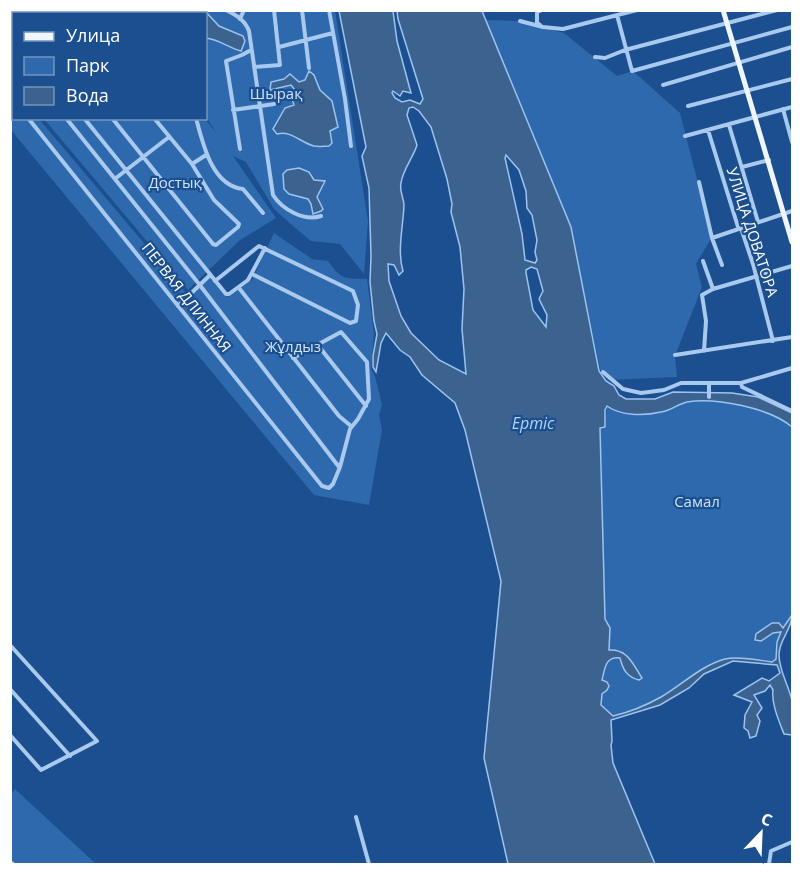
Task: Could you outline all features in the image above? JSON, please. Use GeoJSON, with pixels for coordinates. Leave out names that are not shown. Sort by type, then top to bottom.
{"type":"FeatureCollection","features":[{"type":"Feature","properties":{"kind":"main road"},"geometry":{"type":"LineString","coordinates":[[723,10],[792,242]]}},
{"type":"Feature","properties":{"kind":"street"},"geometry":{"type":"LineString","coordinates":[[226,10],[240,19],[249,31],[273,195],[283,207],[294,212],[314,218],[321,216]]}},
{"type":"Feature","properties":{"kind":"street"},"geometry":{"type":"LineString","coordinates":[[240,19],[244,10]]}},
{"type":"Feature","properties":{"kind":"street"},"geometry":{"type":"LineString","coordinates":[[254,67],[280,64],[274,10]]}},
{"type":"Feature","properties":{"kind":"street"},"geometry":{"type":"LineString","coordinates":[[302,10],[309,68]]}},
{"type":"Feature","properties":{"kind":"street"},"geometry":{"type":"LineString","coordinates":[[329,10],[351,146]]}},
{"type":"Feature","properties":{"kind":"street"},"geometry":{"type":"LineString","coordinates":[[542,10],[537,12],[537,23],[543,27]]}},
{"type":"Feature","properties":{"kind":"street"},"geometry":{"type":"LineString","coordinates":[[520,21],[563,29],[637,10]]}},
{"type":"Feature","properties":{"kind":"street"},"geometry":{"type":"LineString","coordinates":[[595,57],[605,58],[625,50],[728,25],[777,10]]}},
{"type":"Feature","properties":{"kind":"street"},"geometry":{"type":"LineString","coordinates":[[617,15],[632,71],[792,27]]}},
{"type":"Feature","properties":{"kind":"street"},"geometry":{"type":"LineString","coordinates":[[279,47],[333,33]]}},
{"type":"Feature","properties":{"kind":"street"},"geometry":{"type":"LineString","coordinates":[[663,85],[792,47]]}},
{"type":"Feature","properties":{"kind":"street"},"geometry":{"type":"LineString","coordinates":[[240,149],[226,61],[242,56],[250,50]]}},
{"type":"Feature","properties":{"kind":"street"},"geometry":{"type":"LineString","coordinates":[[688,106],[792,79]]}},
{"type":"Feature","properties":{"kind":"street"},"geometry":{"type":"LineString","coordinates":[[233,110],[274,104]]}},
{"type":"Feature","properties":{"kind":"street"},"geometry":{"type":"LineString","coordinates":[[685,136],[792,107]]}},
{"type":"Feature","properties":{"kind":"street"},"geometry":{"type":"LineString","coordinates":[[783,108],[792,142]]}},
{"type":"Feature","properties":{"kind":"street","name":"ПЕРВАЯ ДЛИННАЯ"},"geometry":{"type":"LineString","coordinates":[[30,120],[322,486],[329,488],[340,468]]}},
{"type":"Feature","properties":{"kind":"street"},"geometry":{"type":"LineString","coordinates":[[68,120],[199,284],[340,468]]}},
{"type":"Feature","properties":{"kind":"street"},"geometry":{"type":"LineString","coordinates":[[86,120],[227,295],[252,274],[265,249]]}},
{"type":"Feature","properties":{"kind":"street"},"geometry":{"type":"LineString","coordinates":[[114,120],[216,245],[239,224],[214,200],[192,164],[156,120]]}},
{"type":"Feature","properties":{"kind":"street"},"geometry":{"type":"LineString","coordinates":[[197,120],[206,155],[222,178],[233,188],[243,189],[263,213]]}},
{"type":"Feature","properties":{"kind":"street"},"geometry":{"type":"LineString","coordinates":[[729,125],[759,222]]}},
{"type":"Feature","properties":{"kind":"street","name":"УЛИЦА ДОВАТОРА"},"geometry":{"type":"LineString","coordinates":[[708,130],[738,227],[741,228],[773,341]]}},
{"type":"Feature","properties":{"kind":"street"},"geometry":{"type":"LineString","coordinates":[[116,178],[169,137]]}},
{"type":"Feature","properties":{"kind":"street"},"geometry":{"type":"LineString","coordinates":[[192,164],[206,155]]}},
{"type":"Feature","properties":{"kind":"street"},"geometry":{"type":"LineString","coordinates":[[742,167],[769,160]]}},
{"type":"Feature","properties":{"kind":"street"},"geometry":{"type":"LineString","coordinates":[[699,182],[712,238],[722,265]]}},
{"type":"Feature","properties":{"kind":"street"},"geometry":{"type":"LineString","coordinates":[[712,238],[792,211]]}},
{"type":"Feature","properties":{"kind":"street"},"geometry":{"type":"LineString","coordinates":[[215,281],[256,247],[265,249],[353,291],[357,305],[356,321],[350,323],[252,274]]}},
{"type":"Feature","properties":{"kind":"street"},"geometry":{"type":"LineString","coordinates":[[703,261],[713,290]]}},
{"type":"Feature","properties":{"kind":"street"},"geometry":{"type":"LineString","coordinates":[[704,351],[706,321],[702,295],[792,266]]}},
{"type":"Feature","properties":{"kind":"street"},"geometry":{"type":"LineString","coordinates":[[178,306],[210,275]]}},
{"type":"Feature","properties":{"kind":"street"},"geometry":{"type":"LineString","coordinates":[[238,288],[339,416],[351,426]]}},
{"type":"Feature","properties":{"kind":"street"},"geometry":{"type":"LineString","coordinates":[[293,358],[341,332],[367,362],[369,389],[366,406],[351,426],[340,468]]}},
{"type":"Feature","properties":{"kind":"street"},"geometry":{"type":"LineString","coordinates":[[675,355],[792,337]]}},
{"type":"Feature","properties":{"kind":"street"},"geometry":{"type":"LineString","coordinates":[[316,344],[366,406]]}},
{"type":"Feature","properties":{"kind":"street"},"geometry":{"type":"LineString","coordinates":[[603,372],[623,389],[641,393],[664,390],[681,383],[741,383],[792,368]]}},
{"type":"Feature","properties":{"kind":"street"},"geometry":{"type":"LineString","coordinates":[[709,383],[709,397]]}},
{"type":"Feature","properties":{"kind":"street"},"geometry":{"type":"LineString","coordinates":[[741,383],[742,387],[792,411]]}},
{"type":"Feature","properties":{"kind":"street"},"geometry":{"type":"LineString","coordinates":[[10,645],[96,739],[96,742],[41,770],[10,735]]}},
{"type":"Feature","properties":{"kind":"street"},"geometry":{"type":"LineString","coordinates":[[10,688],[70,756]]}},
{"type":"Feature","properties":{"kind":"street"},"geometry":{"type":"LineString","coordinates":[[356,817],[369,864]]}},
{"type":"Feature","properties":{"kind":"street"},"geometry":{"type":"LineString","coordinates":[[769,864],[771,851],[792,842]]}},
{"type":"Feature","properties":{"kind":"green space"},"geometry":{"type":"Polygon","coordinates":[[[94,10],[98,12],[12,12],[12,83],[10,81],[10,11],[94,10]]]}},
{"type":"Feature","properties":{"kind":"green space"},"geometry":{"type":"Polygon","coordinates":[[[97,11],[335,11],[368,221],[364,274],[340,244],[311,241],[274,209],[246,162],[233,156],[276,218],[240,240],[188,290],[45,120],[206,120],[217,134],[207,119],[207,12],[97,11]]]}},
{"type":"Feature","properties":{"kind":"green space"},"geometry":{"type":"Polygon","coordinates":[[[485,20],[518,21],[564,33],[617,76],[633,71],[680,113],[712,237],[696,264],[702,287],[675,356],[677,377],[608,380],[600,369],[571,227],[485,20]]]}},
{"type":"Feature","properties":{"kind":"green space","name":"Жұлдыз"},"geometry":{"type":"Polygon","coordinates":[[[10,84],[12,87],[12,120],[40,120],[188,295],[210,275],[228,297],[252,280],[274,233],[312,259],[328,261],[344,277],[367,279],[374,333],[371,369],[382,405],[379,415],[382,430],[369,505],[314,495],[11,130],[10,84]]]}},
{"type":"Feature","properties":{"kind":"green space","name":"Самал"},"geometry":{"type":"Polygon","coordinates":[[[706,400],[763,411],[792,427],[792,615],[782,629],[779,623],[761,641],[773,633],[781,632],[777,642],[776,659],[772,662],[738,658],[701,670],[662,697],[633,711],[613,716],[601,705],[603,675],[608,662],[620,658],[628,675],[638,680],[642,678],[626,653],[609,650],[610,628],[605,620],[600,428],[605,427],[607,406],[662,412],[685,403],[706,400]]]}},
{"type":"Feature","properties":{"kind":"green space"},"geometry":{"type":"Polygon","coordinates":[[[15,789],[96,864],[11,864],[11,794],[15,789]]]}},
{"type":"Feature","properties":{"kind":"water"},"geometry":{"type":"Polygon","coordinates":[[[170,11],[206,12],[171,12],[170,11]]]}},
{"type":"Feature","properties":{"kind":"water","name":"Ертіс"},"geometry":{"type":"Polygon","coordinates":[[[339,11],[393,11],[397,41],[411,93],[403,91],[400,96],[393,91],[392,93],[402,102],[410,100],[420,104],[423,99],[397,11],[482,11],[571,227],[599,371],[606,381],[626,399],[655,399],[673,392],[732,393],[758,397],[792,413],[792,427],[756,409],[712,401],[687,402],[664,411],[647,414],[619,412],[607,406],[605,410],[605,427],[600,428],[605,619],[610,628],[609,650],[625,654],[642,678],[639,680],[629,675],[620,658],[611,659],[606,664],[602,680],[609,686],[602,694],[601,705],[613,716],[631,711],[661,697],[699,671],[725,659],[743,658],[772,662],[776,659],[777,642],[781,632],[773,633],[761,641],[755,640],[756,634],[772,623],[779,623],[783,628],[792,615],[779,655],[793,705],[792,735],[784,734],[770,685],[765,691],[754,695],[762,708],[757,715],[760,721],[756,736],[750,738],[748,731],[744,728],[745,715],[752,702],[734,695],[762,678],[769,681],[780,673],[777,665],[733,661],[704,674],[689,688],[660,705],[611,720],[613,763],[655,864],[508,864],[484,758],[501,581],[465,430],[455,403],[422,375],[410,357],[400,350],[386,333],[381,343],[376,372],[373,367],[377,334],[370,282],[369,188],[362,156],[366,147],[339,11]],[[413,107],[409,108],[407,115],[417,145],[402,178],[401,186],[404,206],[400,247],[403,271],[399,275],[394,265],[388,264],[389,281],[401,316],[411,333],[439,360],[466,374],[462,329],[464,289],[460,247],[451,212],[452,204],[447,179],[431,127],[419,111],[413,107]],[[506,155],[525,260],[535,263],[537,240],[532,215],[527,208],[526,191],[519,170],[506,155]],[[531,267],[526,270],[533,310],[546,327],[547,315],[539,299],[543,291],[537,269],[531,267]]]}},
{"type":"Feature","properties":{"kind":"water"},"geometry":{"type":"Polygon","coordinates":[[[207,13],[219,26],[243,36],[245,41],[241,51],[207,38],[207,13]]]}},
{"type":"Feature","properties":{"kind":"water"},"geometry":{"type":"Polygon","coordinates":[[[309,71],[314,75],[320,90],[332,101],[338,127],[330,131],[332,143],[329,146],[314,146],[291,135],[277,134],[273,129],[285,108],[294,105],[291,96],[295,90],[291,85],[270,90],[271,82],[284,79],[290,74],[299,82],[305,80],[309,71]]]}},
{"type":"Feature","properties":{"kind":"water"},"geometry":{"type":"Polygon","coordinates":[[[299,168],[309,172],[314,180],[325,181],[317,197],[323,209],[321,211],[313,214],[308,199],[289,194],[284,189],[283,174],[287,170],[299,168]]]}},
{"type":"Feature","properties":{"kind":"park label","name":"Шырақ"},"geometry":{"type":"Point","coordinates":[276,93]}},
{"type":"Feature","properties":{"kind":"park label","name":"Достық"},"geometry":{"type":"Point","coordinates":[175,182]}}]}
